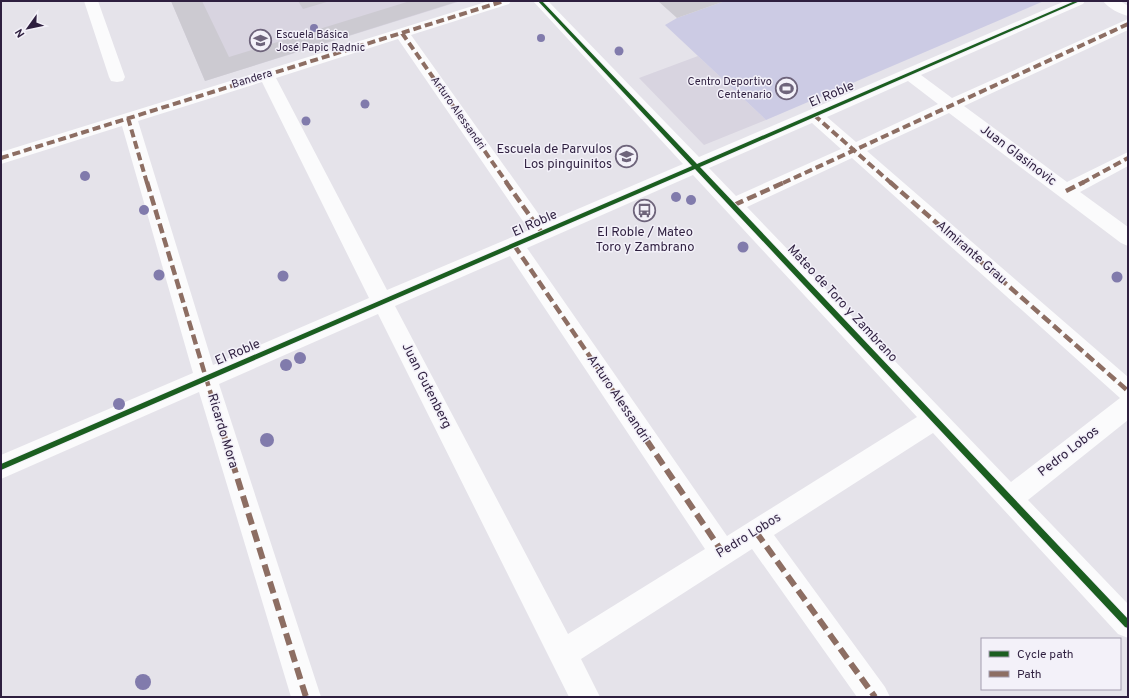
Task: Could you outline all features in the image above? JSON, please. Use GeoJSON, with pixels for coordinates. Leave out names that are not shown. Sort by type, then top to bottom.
{"type":"FeatureCollection","features":[{"type":"Feature","properties":{"kind":"street"},"geometry":{"type":"LineString","coordinates":[[91,1],[118,77]]}},
{"type":"Feature","properties":{"kind":"street","name":"Bandera"},"geometry":{"type":"LineString","coordinates":[[1,158],[504,1]]}},
{"type":"Feature","properties":{"kind":"street","name":"Mateo de Toro y Zambrano"},"geometry":{"type":"LineString","coordinates":[[540,1],[1128,624]]}},
{"type":"Feature","properties":{"kind":"street","name":"El Roble"},"geometry":{"type":"LineString","coordinates":[[1,467],[1078,1]]}},
{"type":"Feature","properties":{"kind":"street"},"geometry":{"type":"LineString","coordinates":[[1110,1],[1128,12]]}},
{"type":"Feature","properties":{"kind":"street"},"geometry":{"type":"LineString","coordinates":[[734,206],[1128,24]]}},
{"type":"Feature","properties":{"kind":"street","name":"Arturo Alessandri"},"geometry":{"type":"LineString","coordinates":[[402,33],[542,233]]}},
{"type":"Feature","properties":{"kind":"street","name":"Juan Glasinovic"},"geometry":{"type":"LineString","coordinates":[[908,74],[1128,238]]}},
{"type":"Feature","properties":{"kind":"street","name":"Juan Gutenberg"},"geometry":{"type":"LineString","coordinates":[[266,75],[585,697]]}},
{"type":"Feature","properties":{"kind":"street","name":"Almirante Grau"},"geometry":{"type":"LineString","coordinates":[[814,115],[1128,391]]}},
{"type":"Feature","properties":{"kind":"street","name":"Ricardo Mora"},"geometry":{"type":"LineString","coordinates":[[128,118],[206,379],[306,697]]}},
{"type":"Feature","properties":{"kind":"street"},"geometry":{"type":"LineString","coordinates":[[1066,191],[1128,158]]}},
{"type":"Feature","properties":{"kind":"street","name":"Arturo Alessandri"},"geometry":{"type":"LineString","coordinates":[[514,245],[723,553]]}},
{"type":"Feature","properties":{"kind":"street","name":"Pedro Lobos"},"geometry":{"type":"LineString","coordinates":[[1010,499],[1128,406]]}},
{"type":"Feature","properties":{"kind":"street","name":"Pedro Lobos"},"geometry":{"type":"LineString","coordinates":[[562,654],[935,419]]}},
{"type":"Feature","properties":{"kind":"street"},"geometry":{"type":"LineString","coordinates":[[756,532],[875,697]]}},
{"type":"Feature","properties":{"kind":"shaded area","name":"Escuela Básica José Papic Radnic"},"geometry":{"type":"Polygon","coordinates":[[[171,1],[461,1],[205,81],[171,1]]]}},
{"type":"Feature","properties":{"kind":"shaded area","name":"Centro Deportivo Centenario"},"geometry":{"type":"Polygon","coordinates":[[[725,1],[1044,1],[766,120],[665,25],[677,18],[725,1]]]}},
{"type":"Feature","properties":{"kind":"shaded area"},"geometry":{"type":"Polygon","coordinates":[[[698,56],[766,120],[704,145],[639,78],[698,56]]]}},
{"type":"Feature","properties":{"kind":"building"},"geometry":{"type":"Polygon","coordinates":[[[171,1],[202,1],[229,57],[410,1],[459,1],[205,81],[171,1]]]}},
{"type":"Feature","properties":{"kind":"building"},"geometry":{"type":"Polygon","coordinates":[[[298,1],[330,1],[303,9],[298,1]]]}},
{"type":"Feature","properties":{"kind":"building"},"geometry":{"type":"Polygon","coordinates":[[[658,1],[725,1],[677,18],[658,1]]]}},
{"type":"Feature","properties":{"kind":"marked path"},"geometry":{"type":"LineString","coordinates":[[1,158],[504,1]]}},
{"type":"Feature","properties":{"kind":"marked path"},"geometry":{"type":"LineString","coordinates":[[734,205],[1128,24]]}},
{"type":"Feature","properties":{"kind":"marked path"},"geometry":{"type":"LineString","coordinates":[[402,33],[542,233]]}},
{"type":"Feature","properties":{"kind":"marked path"},"geometry":{"type":"LineString","coordinates":[[814,115],[1128,391]]}},
{"type":"Feature","properties":{"kind":"marked path"},"geometry":{"type":"LineString","coordinates":[[128,118],[206,379],[306,697]]}},
{"type":"Feature","properties":{"kind":"marked path"},"geometry":{"type":"LineString","coordinates":[[1066,191],[1128,158]]}},
{"type":"Feature","properties":{"kind":"marked path"},"geometry":{"type":"LineString","coordinates":[[514,245],[723,553]]}},
{"type":"Feature","properties":{"kind":"marked path"},"geometry":{"type":"LineString","coordinates":[[756,532],[875,697]]}},
{"type":"Feature","properties":{"kind":"cycle path"},"geometry":{"type":"LineString","coordinates":[[540,1],[1128,624]]}},
{"type":"Feature","properties":{"kind":"cycle path"},"geometry":{"type":"LineString","coordinates":[[1,467],[1078,1]]}},
{"type":"Feature","properties":{"kind":"place","name":"Escuela Básica José Papic Radnic"},"geometry":{"type":"Point","coordinates":[260,41]}},
{"type":"Feature","properties":{"kind":"place","name":"Centro Deportivo Centenario"},"geometry":{"type":"Point","coordinates":[787,88]}},
{"type":"Feature","properties":{"kind":"place","name":"Escuela de Parvulos Los pinguinitos"},"geometry":{"type":"Point","coordinates":[627,157]}},
{"type":"Feature","properties":{"kind":"place","name":"El Roble / Mateo Toro y Zambrano"},"geometry":{"type":"Point","coordinates":[645,211]}}]}
